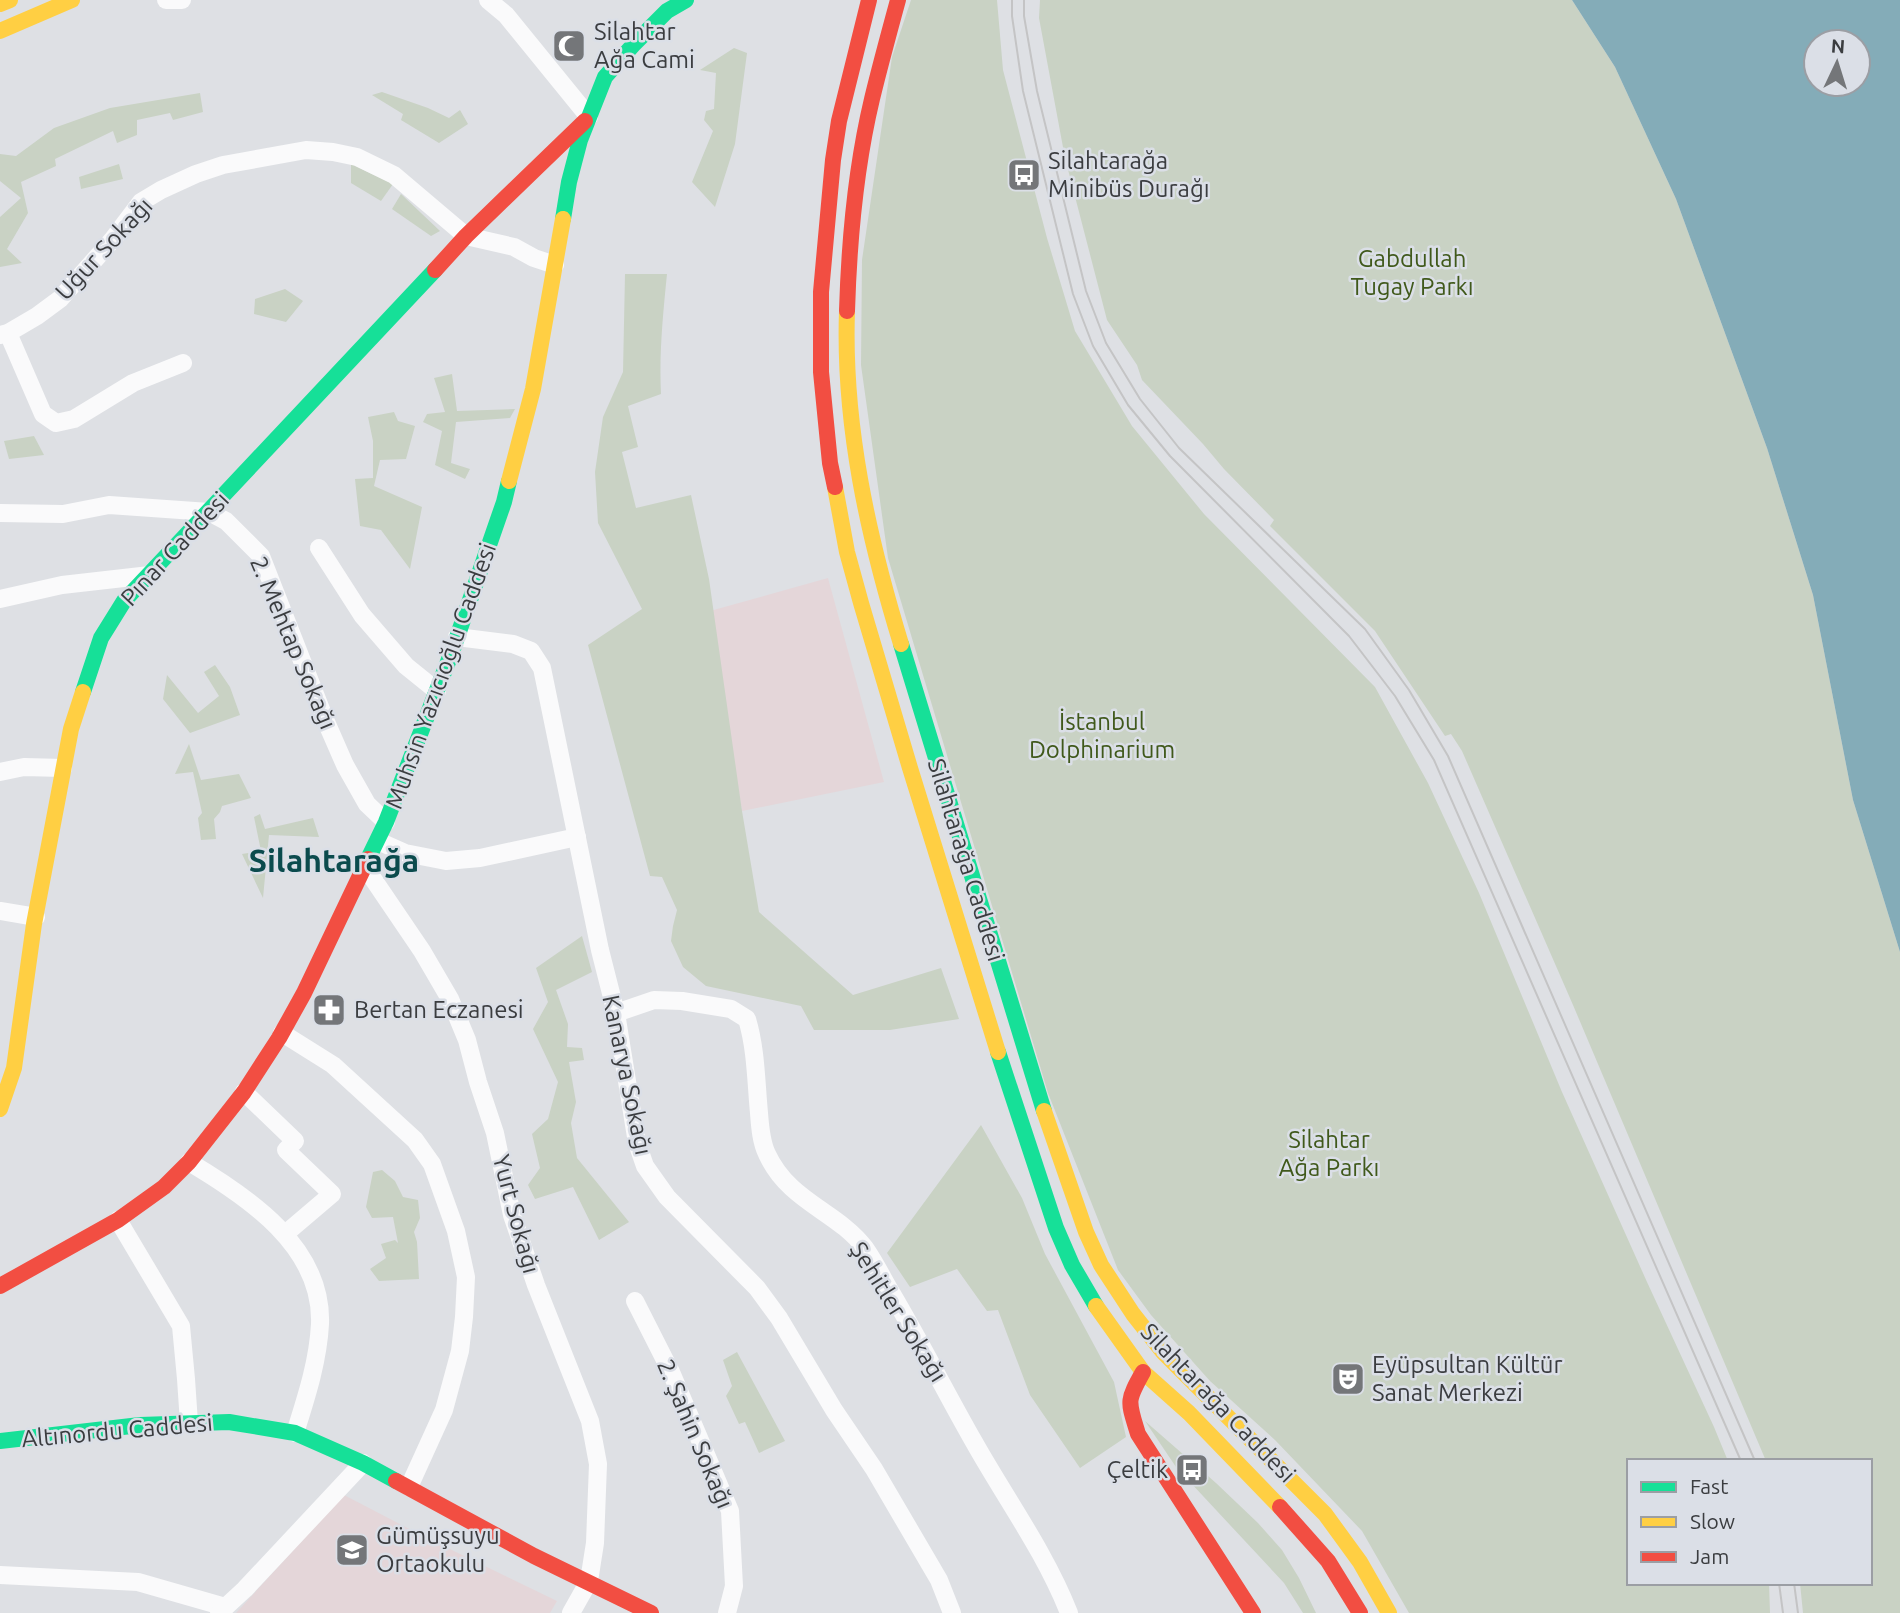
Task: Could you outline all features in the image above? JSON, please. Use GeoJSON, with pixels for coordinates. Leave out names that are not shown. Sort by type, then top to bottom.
{"type":"FeatureCollection","features":[{"type":"Feature","properties":{"kind":"main road"},"geometry":{"type":"LineString","coordinates":[[0,4],[10,0]]}},
{"type":"Feature","properties":{"kind":"main road"},"geometry":{"type":"LineString","coordinates":[[0,31],[72,0]]}},
{"type":"Feature","properties":{"kind":"main road","name":"Muhsin Yazıcıoğlu Caddesi"},"geometry":{"type":"LineString","coordinates":[[0,1286],[118,1220],[164,1187],[189,1162],[244,1092],[304,993],[386,822],[457,637],[504,502],[533,389],[569,182],[580,140],[596,97],[606,77],[634,44],[667,11],[686,0]]}},
{"type":"Feature","properties":{"kind":"main road","name":"Silahtarağa Caddesi"},"geometry":{"type":"LineString","coordinates":[[869,0],[839,121],[830,186],[822,271],[821,372],[835,496],[861,604],[895,719],[1010,1090],[1052,1215],[1072,1265],[1087,1293],[1143,1373],[1189,1413],[1305,1534],[1328,1562],[1360,1613]]}},
{"type":"Feature","properties":{"kind":"main road","name":"Silahtarağa Caddesi"},"geometry":{"type":"LineString","coordinates":[[898,0],[870,110],[853,220],[846,331],[848,383],[854,449],[869,529],[939,774],[1038,1093],[1086,1232],[1101,1265],[1139,1322],[1163,1352],[1325,1514],[1347,1542],[1389,1613]]}},
{"type":"Feature","properties":{"kind":"main road","name":"Pınar Caddesi"},"geometry":{"type":"LineString","coordinates":[[0,1109],[14,1068],[36,917],[71,729],[101,638],[124,601],[466,236],[589,117]]}},
{"type":"Feature","properties":{"kind":"main road"},"geometry":{"type":"LineString","coordinates":[[1143,1373],[1131,1392],[1129,1406],[1138,1434],[1253,1613]]}},
{"type":"Feature","properties":{"kind":"main road","name":"Altınordu Caddesi"},"geometry":{"type":"LineString","coordinates":[[0,1441],[140,1425],[189,1423],[229,1422],[295,1433],[363,1462],[534,1556],[651,1613]]}},
{"type":"Feature","properties":{"kind":"street"},"geometry":{"type":"LineString","coordinates":[[166,0],[182,0]]}},
{"type":"Feature","properties":{"kind":"street"},"geometry":{"type":"LineString","coordinates":[[488,0],[506,15],[589,117]]}},
{"type":"Feature","properties":{"kind":"street","name":"Uğur Sokağı"},"geometry":{"type":"LineString","coordinates":[[4,334],[37,316],[60,299],[113,239],[141,202],[196,174],[223,165],[306,150],[358,157],[394,175],[466,236],[514,247],[555,265]]}},
{"type":"Feature","properties":{"kind":"street"},"geometry":{"type":"LineString","coordinates":[[4,334],[43,414],[56,423],[74,419],[133,383],[183,363]]}},
{"type":"Feature","properties":{"kind":"street"},"geometry":{"type":"LineString","coordinates":[[0,513],[63,514],[109,505],[209,512]]}},
{"type":"Feature","properties":{"kind":"street","name":"2. Mehtap Sokağı"},"geometry":{"type":"LineString","coordinates":[[209,512],[226,521],[261,556],[345,765],[367,804],[386,822]]}},
{"type":"Feature","properties":{"kind":"street"},"geometry":{"type":"LineString","coordinates":[[318,548],[362,615],[406,666],[437,691]]}},
{"type":"Feature","properties":{"kind":"street"},"geometry":{"type":"LineString","coordinates":[[0,599],[62,584],[150,575]]}},
{"type":"Feature","properties":{"kind":"street","name":"Kanarya Sokağı"},"geometry":{"type":"LineString","coordinates":[[457,637],[513,644],[531,651],[542,668],[600,950],[616,1013],[637,1143],[645,1166],[667,1197],[757,1288],[779,1318],[834,1410],[874,1469],[939,1580],[952,1613]]}},
{"type":"Feature","properties":{"kind":"street"},"geometry":{"type":"LineString","coordinates":[[0,772],[24,767],[63,768]]}},
{"type":"Feature","properties":{"kind":"street"},"geometry":{"type":"LineString","coordinates":[[377,841],[405,853],[446,861],[480,858],[577,838]]}},
{"type":"Feature","properties":{"kind":"street","name":"Yurt Sokağı"},"geometry":{"type":"LineString","coordinates":[[365,867],[422,951],[454,1009],[467,1040],[495,1133],[512,1215],[536,1285],[590,1421],[598,1464],[595,1543],[589,1581]]}},
{"type":"Feature","properties":{"kind":"street"},"geometry":{"type":"LineString","coordinates":[[0,911],[36,917]]}},
{"type":"Feature","properties":{"kind":"street","name":"Şehitler Sokağı"},"geometry":{"type":"LineString","coordinates":[[616,1013],[654,1000],[682,1001],[731,1009],[747,1019],[752,1038],[765,1152],[778,1175],[806,1202],[845,1229],[864,1248],[1011,1501],[1060,1590],[1069,1613]]}},
{"type":"Feature","properties":{"kind":"street"},"geometry":{"type":"LineString","coordinates":[[282,1032],[333,1065],[415,1140],[432,1164],[456,1231],[466,1277],[460,1351],[444,1410],[409,1487]]}},
{"type":"Feature","properties":{"kind":"street"},"geometry":{"type":"LineString","coordinates":[[244,1092],[295,1141],[286,1150],[332,1194],[285,1234]]}},
{"type":"Feature","properties":{"kind":"street"},"geometry":{"type":"LineString","coordinates":[[189,1162],[252,1203],[285,1234],[306,1264],[317,1294],[320,1323],[314,1372],[295,1433]]}},
{"type":"Feature","properties":{"kind":"street"},"geometry":{"type":"LineString","coordinates":[[118,1220],[181,1326],[189,1423]]}},
{"type":"Feature","properties":{"kind":"street","name":"2. Şahin Sokağı"},"geometry":{"type":"LineString","coordinates":[[635,1301],[671,1372],[730,1511],[734,1586],[727,1613]]}},
{"type":"Feature","properties":{"kind":"street"},"geometry":{"type":"LineString","coordinates":[[0,1575],[138,1581],[222,1610],[246,1589],[363,1462]]}},
{"type":"Feature","properties":{"kind":"street"},"geometry":{"type":"LineString","coordinates":[[570,1613],[589,1581]]}},
{"type":"Feature","properties":{"kind":"shaded area"},"geometry":{"type":"Polygon","coordinates":[[[828,578],[884,782],[742,811],[710,611],[828,578]]]}},
{"type":"Feature","properties":{"kind":"shaded area","name":"Gümüşsuyu Ortaokulu"},"geometry":{"type":"Polygon","coordinates":[[[344,1495],[557,1601],[550,1613],[236,1613],[344,1495]]]}},
{"type":"Feature","properties":{"kind":"green space","name":"Silahtar Ağa Parkı"},"geometry":{"type":"Polygon","coordinates":[[[911,0],[997,0],[1003,70],[1047,238],[1075,331],[1132,426],[1204,514],[1375,687],[1428,783],[1479,893],[1562,1092],[1727,1459],[1627,1459],[1627,1585],[1769,1585],[1770,1613],[1409,1613],[1362,1531],[1275,1440],[1210,1381],[1151,1315],[1118,1270],[1048,1093],[888,558],[861,365],[862,260],[892,57],[911,0]]]}},
{"type":"Feature","properties":{"kind":"green space","name":"Gabdullah Tugay Parkı"},"geometry":{"type":"Polygon","coordinates":[[[1040,0],[1572,0],[1615,67],[1676,199],[1767,448],[1813,595],[1853,800],[1900,952],[1900,1613],[1803,1613],[1800,1585],[1872,1585],[1872,1459],[1765,1459],[1462,751],[1451,734],[1445,736],[1375,631],[1270,526],[1274,520],[1142,380],[1137,365],[1107,320],[1065,158],[1039,18],[1040,0]]]}},
{"type":"Feature","properties":{"kind":"green space"},"geometry":{"type":"Polygon","coordinates":[[[734,48],[747,53],[735,144],[715,207],[692,182],[713,131],[704,120],[706,111],[714,109],[716,73],[700,70],[734,48]]]}},
{"type":"Feature","properties":{"kind":"green space"},"geometry":{"type":"Polygon","coordinates":[[[382,92],[449,118],[460,110],[468,124],[439,143],[401,120],[403,114],[372,95],[382,92]]]}},
{"type":"Feature","properties":{"kind":"green space"},"geometry":{"type":"Polygon","coordinates":[[[200,93],[203,112],[173,120],[170,113],[137,120],[137,135],[117,143],[113,131],[55,159],[56,166],[21,182],[28,213],[7,249],[22,263],[0,267],[0,217],[21,198],[0,181],[0,154],[16,156],[54,128],[110,108],[200,93]]]}},
{"type":"Feature","properties":{"kind":"green space"},"geometry":{"type":"Polygon","coordinates":[[[119,164],[123,179],[81,189],[79,177],[119,164]]]}},
{"type":"Feature","properties":{"kind":"green space"},"geometry":{"type":"Polygon","coordinates":[[[351,164],[393,184],[381,201],[351,183],[351,164]]]}},
{"type":"Feature","properties":{"kind":"green space"},"geometry":{"type":"Polygon","coordinates":[[[401,194],[440,231],[431,236],[392,209],[401,194]]]}},
{"type":"Feature","properties":{"kind":"green space"},"geometry":{"type":"Polygon","coordinates":[[[625,274],[667,274],[661,349],[661,394],[628,406],[638,447],[622,452],[636,508],[691,495],[709,579],[759,912],[853,995],[941,968],[959,1019],[890,1030],[814,1030],[801,1006],[706,986],[683,967],[671,941],[677,910],[662,877],[650,876],[588,645],[642,609],[598,523],[595,472],[603,417],[623,372],[625,274]]]}},
{"type":"Feature","properties":{"kind":"green space"},"geometry":{"type":"Polygon","coordinates":[[[285,289],[303,301],[286,322],[254,314],[255,299],[285,289]]]}},
{"type":"Feature","properties":{"kind":"green space"},"geometry":{"type":"Polygon","coordinates":[[[452,374],[457,411],[515,409],[510,418],[456,422],[451,463],[470,469],[465,479],[435,465],[442,431],[423,422],[427,414],[445,412],[434,378],[452,374]]]}},
{"type":"Feature","properties":{"kind":"green space"},"geometry":{"type":"Polygon","coordinates":[[[394,412],[398,421],[415,426],[406,459],[380,460],[374,486],[422,507],[410,569],[381,530],[360,526],[355,479],[373,478],[373,441],[368,417],[394,412]]]}},
{"type":"Feature","properties":{"kind":"green space"},"geometry":{"type":"Polygon","coordinates":[[[34,436],[44,455],[9,459],[4,441],[34,436]]]}},
{"type":"Feature","properties":{"kind":"green space"},"geometry":{"type":"Polygon","coordinates":[[[215,665],[230,687],[240,715],[190,733],[163,699],[167,675],[198,713],[219,696],[204,672],[215,665]]]}},
{"type":"Feature","properties":{"kind":"green space"},"geometry":{"type":"Polygon","coordinates":[[[189,744],[201,780],[239,774],[251,798],[222,806],[214,819],[216,839],[201,840],[198,818],[202,813],[193,772],[175,774],[189,744]]]}},
{"type":"Feature","properties":{"kind":"green space"},"geometry":{"type":"Polygon","coordinates":[[[260,814],[265,829],[313,818],[319,837],[269,835],[263,898],[242,854],[261,851],[254,817],[260,814]]]}},
{"type":"Feature","properties":{"kind":"green space"},"geometry":{"type":"Polygon","coordinates":[[[582,936],[592,972],[556,990],[568,1024],[567,1047],[582,1048],[584,1060],[569,1062],[576,1102],[571,1123],[577,1158],[629,1222],[599,1240],[573,1187],[535,1199],[528,1185],[540,1168],[532,1134],[548,1119],[558,1082],[533,1029],[548,1002],[536,968],[582,936]]]}},
{"type":"Feature","properties":{"kind":"green space"},"geometry":{"type":"Polygon","coordinates":[[[981,1125],[1022,1198],[1045,1254],[1114,1382],[1126,1437],[1080,1468],[1030,1395],[998,1310],[987,1311],[957,1269],[910,1287],[887,1253],[981,1125]]]}},
{"type":"Feature","properties":{"kind":"green space"},"geometry":{"type":"Polygon","coordinates":[[[382,1170],[395,1181],[403,1197],[418,1200],[420,1218],[414,1232],[419,1279],[379,1281],[370,1269],[386,1258],[381,1244],[395,1240],[398,1243],[393,1217],[372,1218],[366,1207],[373,1172],[382,1170]]]}},
{"type":"Feature","properties":{"kind":"green space"},"geometry":{"type":"Polygon","coordinates":[[[737,1352],[785,1441],[759,1453],[745,1422],[739,1424],[726,1396],[732,1386],[723,1360],[737,1352]]]}},
{"type":"Feature","properties":{"kind":"green space"},"geometry":{"type":"Polygon","coordinates":[[[1145,1421],[1258,1523],[1282,1550],[1316,1613],[1303,1613],[1284,1583],[1176,1467],[1145,1421]]]}},
{"type":"Feature","properties":{"kind":"water"},"geometry":{"type":"Polygon","coordinates":[[[1572,0],[1900,0],[1900,952],[1853,800],[1813,595],[1767,448],[1676,199],[1615,67],[1572,0]]]}},
{"type":"Feature","properties":{"kind":"tram line"},"geometry":{"type":"LineString","coordinates":[[1012,0],[1023,91],[1073,294],[1093,346],[1128,405],[1170,456],[1349,636],[1395,696],[1434,760],[1740,1459]]}},
{"type":"Feature","properties":{"kind":"tram line"},"geometry":{"type":"LineString","coordinates":[[1024,0],[1024,16],[1037,91],[1086,291],[1106,343],[1140,399],[1179,448],[1365,629],[1409,690],[1448,756],[1754,1459]]}},
{"type":"Feature","properties":{"kind":"tram line"},"geometry":{"type":"LineString","coordinates":[[1779,1585],[1783,1613]]}},
{"type":"Feature","properties":{"kind":"tram line"},"geometry":{"type":"LineString","coordinates":[[1794,1585],[1798,1613]]}},
{"type":"Feature","properties":{"kind":"traffic: fast"},"geometry":{"type":"LineString","coordinates":[[563,219],[580,140],[605,77],[667,11],[686,0]]}},
{"type":"Feature","properties":{"kind":"traffic: fast"},"geometry":{"type":"LineString","coordinates":[[83,692],[101,638],[124,601],[435,270]]}},
{"type":"Feature","properties":{"kind":"traffic: fast"},"geometry":{"type":"LineString","coordinates":[[368,859],[386,822],[453,649],[509,481]]}},
{"type":"Feature","properties":{"kind":"traffic: fast"},"geometry":{"type":"LineString","coordinates":[[901,644],[1044,1111]]}},
{"type":"Feature","properties":{"kind":"traffic: fast"},"geometry":{"type":"LineString","coordinates":[[998,1052],[1056,1228],[1072,1265],[1096,1306]]}},
{"type":"Feature","properties":{"kind":"traffic: fast"},"geometry":{"type":"LineString","coordinates":[[0,1441],[140,1425],[229,1422],[295,1433],[396,1481]]}},
{"type":"Feature","properties":{"kind":"traffic: slow"},"geometry":{"type":"LineString","coordinates":[[0,4],[10,0]]}},
{"type":"Feature","properties":{"kind":"traffic: slow"},"geometry":{"type":"LineString","coordinates":[[0,31],[72,0]]}},
{"type":"Feature","properties":{"kind":"traffic: slow"},"geometry":{"type":"LineString","coordinates":[[509,481],[533,389],[563,219]]}},
{"type":"Feature","properties":{"kind":"traffic: slow"},"geometry":{"type":"LineString","coordinates":[[847,311],[849,396],[860,480],[878,562],[901,644]]}},
{"type":"Feature","properties":{"kind":"traffic: slow"},"geometry":{"type":"LineString","coordinates":[[835,487],[847,552],[861,603],[998,1052]]}},
{"type":"Feature","properties":{"kind":"traffic: slow"},"geometry":{"type":"LineString","coordinates":[[0,1109],[14,1068],[34,924],[71,729],[83,692]]}},
{"type":"Feature","properties":{"kind":"traffic: slow"},"geometry":{"type":"LineString","coordinates":[[1044,1111],[1086,1232],[1101,1265],[1133,1314],[1163,1352],[1325,1514],[1360,1562],[1389,1613]]}},
{"type":"Feature","properties":{"kind":"traffic: slow"},"geometry":{"type":"LineString","coordinates":[[1096,1306],[1143,1372],[1189,1413],[1280,1507]]}},
{"type":"Feature","properties":{"kind":"traffic: jam"},"geometry":{"type":"LineString","coordinates":[[835,487],[821,372],[821,292],[839,121],[869,0]]}},
{"type":"Feature","properties":{"kind":"traffic: jam"},"geometry":{"type":"LineString","coordinates":[[847,311],[852,232],[862,151],[872,99],[898,0]]}},
{"type":"Feature","properties":{"kind":"traffic: jam"},"geometry":{"type":"LineString","coordinates":[[435,270],[466,236],[585,121]]}},
{"type":"Feature","properties":{"kind":"traffic: jam"},"geometry":{"type":"LineString","coordinates":[[0,1286],[118,1220],[164,1187],[189,1162],[244,1092],[279,1038],[304,993],[368,859]]}},
{"type":"Feature","properties":{"kind":"traffic: jam"},"geometry":{"type":"LineString","coordinates":[[1143,1372],[1130,1402],[1138,1434],[1253,1613]]}},
{"type":"Feature","properties":{"kind":"traffic: jam"},"geometry":{"type":"LineString","coordinates":[[396,1481],[534,1556],[651,1613]]}},
{"type":"Feature","properties":{"kind":"traffic: jam"},"geometry":{"type":"LineString","coordinates":[[1280,1507],[1328,1561],[1360,1613]]}},
{"type":"Feature","properties":{"kind":"place","name":"Silahtar Ağa Cami"},"geometry":{"type":"Point","coordinates":[569,46]}},
{"type":"Feature","properties":{"kind":"place","name":"Silahtarağa Minibüs Durağı"},"geometry":{"type":"Point","coordinates":[1024,175]}},
{"type":"Feature","properties":{"kind":"place","name":"Bertan Eczanesi"},"geometry":{"type":"Point","coordinates":[329,1010]}},
{"type":"Feature","properties":{"kind":"place","name":"Eyüpsultan Kültür Sanat Merkezi"},"geometry":{"type":"Point","coordinates":[1348,1379]}},
{"type":"Feature","properties":{"kind":"place","name":"Çeltik"},"geometry":{"type":"Point","coordinates":[1192,1470]}},
{"type":"Feature","properties":{"kind":"place","name":"Gümüşsuyu Ortaokulu"},"geometry":{"type":"Point","coordinates":[352,1550]}},
{"type":"Feature","properties":{"kind":"district","name":"Silahtarağa"},"geometry":{"type":"Point","coordinates":[334,861]}},
{"type":"Feature","properties":{"kind":"park label","name":"İstanbul Dolphinarium"},"geometry":{"type":"Point","coordinates":[1102,736]}}]}
